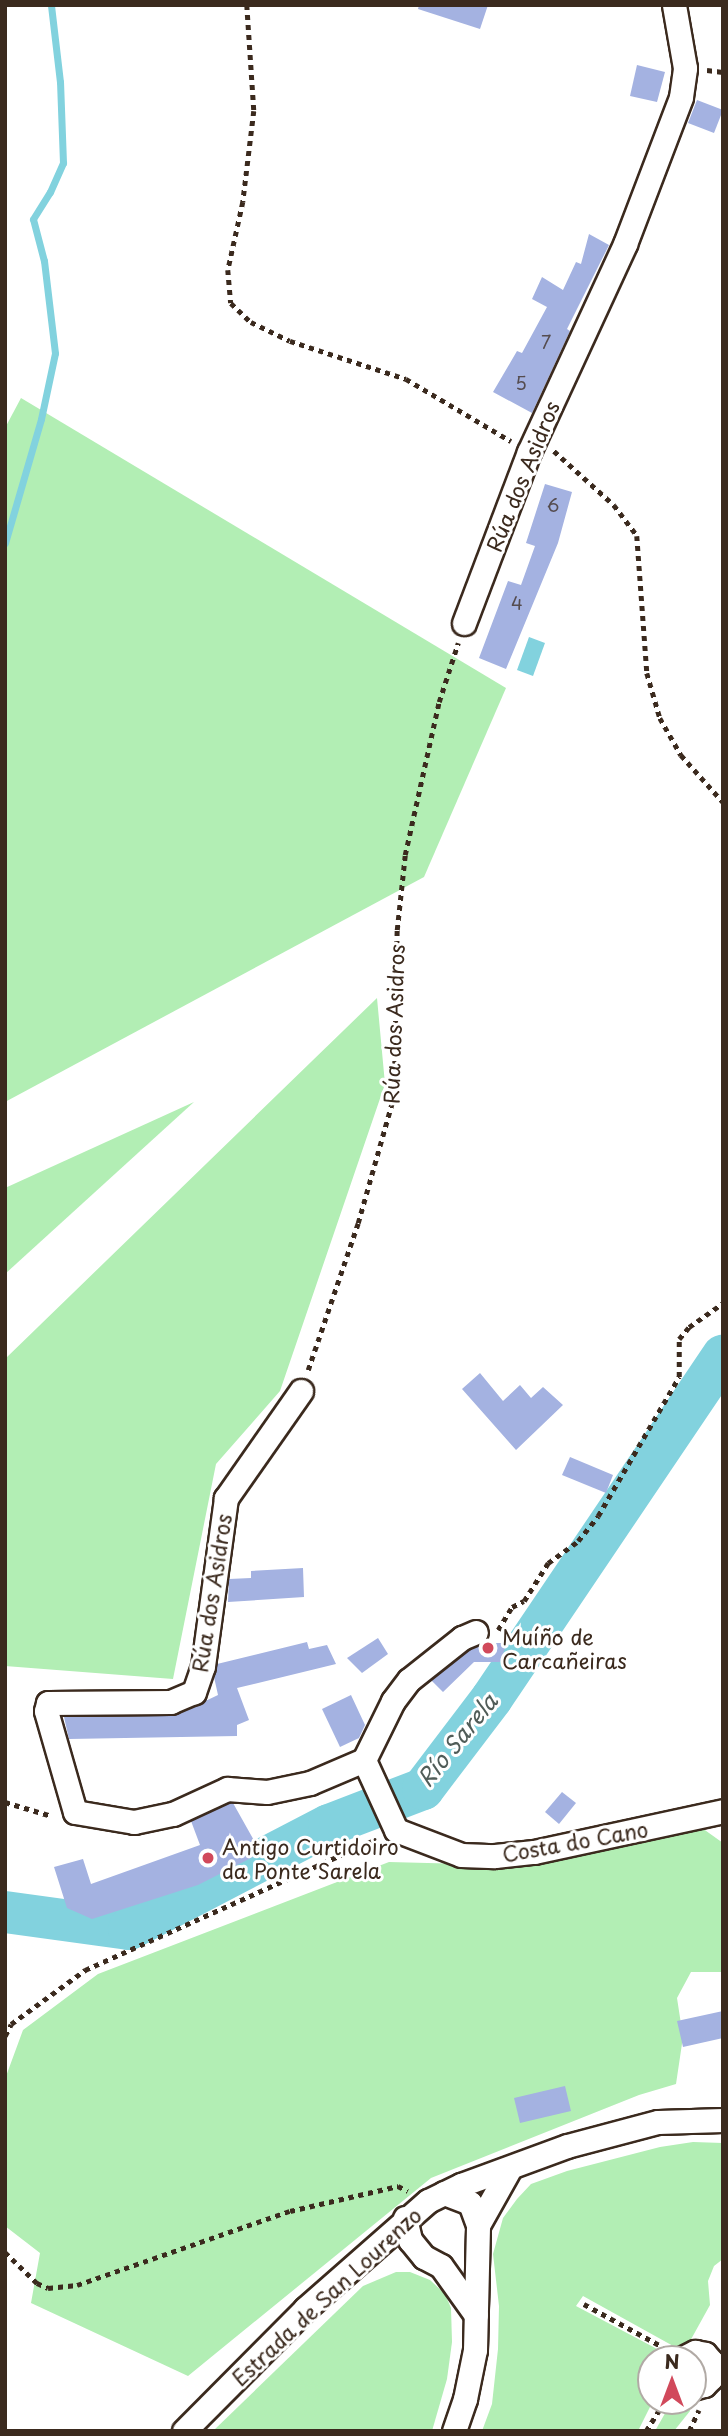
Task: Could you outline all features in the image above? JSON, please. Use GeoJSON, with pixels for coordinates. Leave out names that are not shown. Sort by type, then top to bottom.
{"type":"FeatureCollection","features":[{"type":"Feature","properties":{"kind":"street","name":"Rúa dos Asidros"},"geometry":{"type":"LineString","coordinates":[[464,623],[533,444],[625,244],[681,97],[685,68],[674,5]]}},
{"type":"Feature","properties":{"kind":"street","name":"Rúa dos Asidros"},"geometry":{"type":"LineString","coordinates":[[300,1391],[226,1498],[202,1666],[194,1692],[172,1702],[48,1703],[46,1711],[75,1812],[134,1822],[173,1814],[227,1789],[267,1792],[310,1783],[367,1764]]}},
{"type":"Feature","properties":{"kind":"street"},"geometry":{"type":"LineString","coordinates":[[394,1826],[367,1764],[393,1701],[409,1680],[461,1638],[476,1632]]}},
{"type":"Feature","properties":{"kind":"street","name":"Costa do Cano"},"geometry":{"type":"LineString","coordinates":[[394,1826],[461,1854],[495,1856],[534,1852],[723,1811]]}},
{"type":"Feature","properties":{"kind":"street","name":"Estrada de San Lourenzo"},"geometry":{"type":"LineString","coordinates":[[184,2431],[305,2309],[405,2218],[436,2197],[567,2146],[658,2122],[723,2120]]}},
{"type":"Feature","properties":{"kind":"street"},"geometry":{"type":"LineString","coordinates":[[441,2266],[469,2256],[510,2168]]}},
{"type":"Feature","properties":{"kind":"street"},"geometry":{"type":"LineString","coordinates":[[436,2197],[470,2203],[478,2234],[477,2315],[470,2375],[454,2431]]}},
{"type":"Feature","properties":{"kind":"street"},"geometry":{"type":"LineString","coordinates":[[405,2218],[410,2240],[424,2257],[441,2266],[477,2315]]}},
{"type":"Feature","properties":{"kind":"street"},"geometry":{"type":"LineString","coordinates":[[707,2382],[717,2360]]}},
{"type":"Feature","properties":{"kind":"path"},"geometry":{"type":"LineString","coordinates":[[247,5],[254,111],[243,202],[228,270],[231,303],[251,322],[290,341],[406,379],[533,444],[614,505],[636,536],[647,673],[660,718],[681,755],[723,802]]}},
{"type":"Feature","properties":{"kind":"path","name":"Rúa dos Asidros"},"geometry":{"type":"LineString","coordinates":[[300,1391],[358,1223],[394,1096],[397,930],[405,855],[439,702],[464,623]]}},
{"type":"Feature","properties":{"kind":"path"},"geometry":{"type":"LineString","coordinates":[[476,1632],[498,1631],[512,1607],[524,1601],[548,1563],[578,1541],[598,1516],[679,1377],[678,1339],[690,1326],[723,1303]]}},
{"type":"Feature","properties":{"kind":"path"},"geometry":{"type":"LineString","coordinates":[[5,2036],[11,2024],[85,1970],[394,1826]]}},
{"type":"Feature","properties":{"kind":"path"},"geometry":{"type":"LineString","coordinates":[[5,2252],[37,2283],[48,2288],[61,2288],[93,2281],[290,2211],[398,2186],[436,2197]]}},
{"type":"Feature","properties":{"kind":"path"},"geometry":{"type":"LineString","coordinates":[[584,2304],[656,2343]]}},
{"type":"Feature","properties":{"kind":"path"},"geometry":{"type":"LineString","coordinates":[[646,2431],[656,2415]]}},
{"type":"Feature","properties":{"kind":"path"},"geometry":{"type":"LineString","coordinates":[[697,2419],[698,2431]]}},
{"type":"Feature","properties":{"kind":"green space"},"geometry":{"type":"Polygon","coordinates":[[[21,398],[506,688],[424,877],[5,1102],[5,428],[21,398]]]}},
{"type":"Feature","properties":{"kind":"green space"},"geometry":{"type":"Polygon","coordinates":[[[377,998],[385,1084],[280,1391],[216,1464],[173,1679],[5,1666],[5,1359],[377,998]]]}},
{"type":"Feature","properties":{"kind":"green space"},"geometry":{"type":"Polygon","coordinates":[[[194,1102],[5,1274],[5,1188],[194,1102]]]}},
{"type":"Feature","properties":{"kind":"green space"},"geometry":{"type":"Polygon","coordinates":[[[702,1828],[723,1843],[723,1972],[691,1972],[677,1998],[683,2037],[676,2084],[639,2095],[431,2178],[188,2376],[31,2303],[40,2253],[5,2226],[5,2079],[23,2030],[98,1974],[389,1862],[505,1865],[702,1828]]]}},
{"type":"Feature","properties":{"kind":"green space"},"geometry":{"type":"Polygon","coordinates":[[[693,2142],[723,2143],[723,2259],[714,2266],[708,2281],[710,2305],[688,2345],[671,2345],[583,2296],[576,2306],[650,2345],[637,2345],[637,2415],[646,2415],[638,2431],[482,2431],[492,2404],[498,2349],[499,2306],[493,2254],[503,2218],[531,2184],[567,2171],[660,2147],[693,2142]]]}},
{"type":"Feature","properties":{"kind":"green space"},"geometry":{"type":"Polygon","coordinates":[[[396,2272],[410,2272],[430,2280],[445,2294],[451,2308],[452,2342],[447,2379],[432,2431],[213,2431],[363,2286],[396,2272]]]}},
{"type":"Feature","properties":{"kind":"green space"},"geometry":{"type":"Polygon","coordinates":[[[664,2415],[687,2415],[674,2431],[655,2431],[664,2415]]]}},
{"type":"Feature","properties":{"kind":"water"},"geometry":{"type":"Polygon","coordinates":[[[529,637],[545,643],[533,676],[517,670],[529,637]]]}},
{"type":"Feature","properties":{"kind":"building"},"geometry":{"type":"Polygon","coordinates":[[[419,5],[488,5],[480,29],[418,9],[419,5]]]}},
{"type":"Feature","properties":{"kind":"building"},"geometry":{"type":"Polygon","coordinates":[[[637,65],[665,72],[657,102],[630,96],[637,65]]]}},
{"type":"Feature","properties":{"kind":"building"},"geometry":{"type":"Polygon","coordinates":[[[697,100],[723,110],[714,133],[688,123],[697,100]]]}},
{"type":"Feature","properties":{"kind":"building"},"geometry":{"type":"Polygon","coordinates":[[[589,234],[609,245],[567,329],[570,331],[532,413],[493,392],[517,351],[522,353],[547,307],[532,299],[542,277],[563,290],[576,262],[581,264],[589,234]]]}},
{"type":"Feature","properties":{"kind":"building"},"geometry":{"type":"Polygon","coordinates":[[[545,484],[572,492],[558,543],[506,669],[479,658],[508,581],[521,585],[535,546],[526,543],[545,484]]]}},
{"type":"Feature","properties":{"kind":"building"},"geometry":{"type":"Polygon","coordinates":[[[480,1373],[503,1401],[520,1385],[531,1398],[543,1387],[563,1405],[516,1450],[462,1389],[480,1373]]]}},
{"type":"Feature","properties":{"kind":"building"},"geometry":{"type":"Polygon","coordinates":[[[570,1457],[613,1475],[606,1493],[562,1475],[570,1457]]]}},
{"type":"Feature","properties":{"kind":"building"},"geometry":{"type":"Polygon","coordinates":[[[303,1568],[304,1597],[228,1602],[229,1579],[251,1578],[251,1571],[303,1568]]]}},
{"type":"Feature","properties":{"kind":"building"},"geometry":{"type":"Polygon","coordinates":[[[378,1638],[388,1654],[362,1673],[347,1658],[378,1638]]]}},
{"type":"Feature","properties":{"kind":"building"},"geometry":{"type":"Polygon","coordinates":[[[307,1642],[309,1649],[327,1645],[336,1664],[237,1688],[249,1720],[237,1725],[237,1736],[69,1739],[64,1717],[176,1715],[218,1695],[214,1677],[217,1664],[307,1642]]]}},
{"type":"Feature","properties":{"kind":"building"},"geometry":{"type":"Polygon","coordinates":[[[484,1643],[507,1643],[500,1662],[474,1662],[443,1692],[431,1680],[469,1650],[484,1643]]]}},
{"type":"Feature","properties":{"kind":"building"},"geometry":{"type":"Polygon","coordinates":[[[351,1695],[365,1725],[359,1738],[340,1747],[322,1709],[351,1695]]]}},
{"type":"Feature","properties":{"kind":"building"},"geometry":{"type":"Polygon","coordinates":[[[562,1792],[576,1803],[559,1824],[545,1812],[562,1792]]]}},
{"type":"Feature","properties":{"kind":"building","name":"Antigo Curtidoiro da Ponte Sarela"},"geometry":{"type":"Polygon","coordinates":[[[233,1803],[261,1853],[198,1885],[92,1919],[67,1908],[54,1867],[83,1859],[91,1884],[200,1845],[191,1821],[233,1803]]]}},
{"type":"Feature","properties":{"kind":"building"},"geometry":{"type":"Polygon","coordinates":[[[723,2011],[723,2038],[683,2047],[677,2021],[723,2011]]]}},
{"type":"Feature","properties":{"kind":"building"},"geometry":{"type":"Polygon","coordinates":[[[565,2086],[571,2111],[520,2123],[514,2098],[565,2086]]]}},
{"type":"Feature","properties":{"kind":"waterway"},"geometry":{"type":"LineString","coordinates":[[5,543],[41,419],[55,353],[44,261],[33,219],[50,192],[63,163],[60,82],[51,5]]}},
{"type":"Feature","properties":{"kind":"waterway","name":"Río Sarela"},"geometry":{"type":"LineString","coordinates":[[5,1912],[129,1929],[329,1825],[423,1789],[492,1698],[723,1356]]}},
{"type":"Feature","properties":{"kind":"place","name":"Muíño de Carcañeiras"},"geometry":{"type":"Point","coordinates":[488,1648]}},
{"type":"Feature","properties":{"kind":"place","name":"Antigo Curtidoiro da Ponte Sarela"},"geometry":{"type":"Point","coordinates":[208,1858]}}]}
